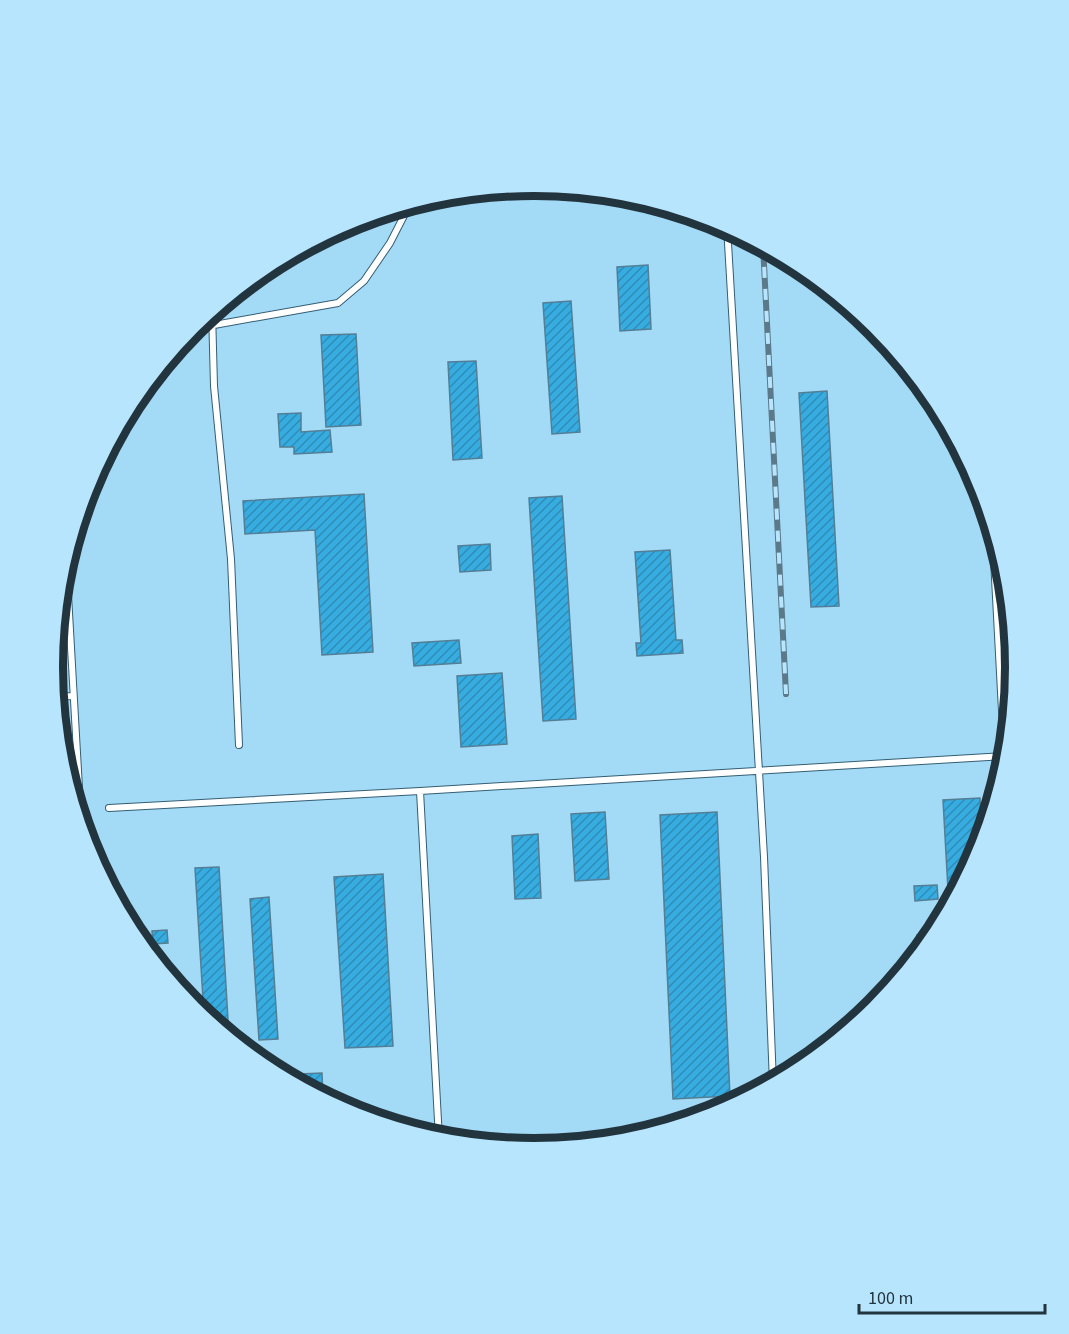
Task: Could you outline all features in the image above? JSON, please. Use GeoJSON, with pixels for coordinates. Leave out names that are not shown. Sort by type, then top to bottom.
{"type":"FeatureCollection","features":[{"type":"Feature","properties":{"kind":"lane"},"geometry":{"type":"LineString","coordinates":[[239,745],[231,559],[214,386],[214,325],[338,303],[364,281],[390,243],[405,214]]}},
{"type":"Feature","properties":{"kind":"lane"},"geometry":{"type":"LineString","coordinates":[[728,237],[765,868],[773,1073]]}},
{"type":"Feature","properties":{"kind":"lane"},"geometry":{"type":"LineString","coordinates":[[994,564],[1003,719]]}},
{"type":"Feature","properties":{"kind":"lane"},"geometry":{"type":"LineString","coordinates":[[68,599],[79,788]]}},
{"type":"Feature","properties":{"kind":"lane"},"geometry":{"type":"LineString","coordinates":[[64,697],[73,696]]}},
{"type":"Feature","properties":{"kind":"lane"},"geometry":{"type":"LineString","coordinates":[[109,808],[997,756]]}},
{"type":"Feature","properties":{"kind":"lane"},"geometry":{"type":"LineString","coordinates":[[420,791],[438,1128]]}},
{"type":"Feature","properties":{"kind":"shaded area"},"geometry":{"type":"Polygon","coordinates":[[[504,197],[565,197],[596,200],[657,212],[686,221],[715,231],[770,259],[822,293],[845,313],[868,334],[909,380],[943,431],[957,458],[981,515],[990,545],[1002,605],[1005,636],[1005,698],[1002,729],[990,789],[981,819],[943,903],[909,954],[889,978],[822,1041],[743,1090],[715,1103],[657,1122],[596,1134],[565,1137],[534,1138],[473,1134],[412,1122],[383,1113],[354,1103],[299,1075],[247,1041],[224,1021],[201,1000],[160,954],[126,903],[112,876],[88,819],[79,789],[67,729],[64,698],[64,636],[67,605],[79,545],[88,515],[126,431],[160,380],[180,356],[247,293],[326,244],[354,231],[412,212],[473,200],[504,197]]]}},
{"type":"Feature","properties":{"kind":"building"},"geometry":{"type":"Polygon","coordinates":[[[648,265],[651,329],[620,331],[617,267],[648,265]]]}},
{"type":"Feature","properties":{"kind":"building"},"geometry":{"type":"Polygon","coordinates":[[[571,301],[580,432],[552,434],[543,303],[571,301]]]}},
{"type":"Feature","properties":{"kind":"building"},"geometry":{"type":"Polygon","coordinates":[[[356,334],[361,425],[326,427],[321,335],[356,334]]]}},
{"type":"Feature","properties":{"kind":"building"},"geometry":{"type":"Polygon","coordinates":[[[476,361],[482,458],[453,460],[448,362],[476,361]]]}},
{"type":"Feature","properties":{"kind":"building"},"geometry":{"type":"Polygon","coordinates":[[[827,391],[839,606],[811,607],[799,393],[827,391]]]}},
{"type":"Feature","properties":{"kind":"building"},"geometry":{"type":"Polygon","coordinates":[[[301,413],[301,432],[330,430],[332,452],[294,454],[294,447],[280,447],[278,414],[301,413]]]}},
{"type":"Feature","properties":{"kind":"building"},"geometry":{"type":"Polygon","coordinates":[[[364,494],[373,652],[322,655],[315,530],[245,534],[243,501],[364,494]]]}},
{"type":"Feature","properties":{"kind":"building"},"geometry":{"type":"Polygon","coordinates":[[[562,496],[576,719],[543,721],[529,498],[562,496]]]}},
{"type":"Feature","properties":{"kind":"building"},"geometry":{"type":"Polygon","coordinates":[[[490,544],[491,570],[460,572],[458,546],[490,544]]]}},
{"type":"Feature","properties":{"kind":"building"},"geometry":{"type":"Polygon","coordinates":[[[670,550],[676,640],[682,640],[683,653],[637,656],[636,643],[641,643],[635,552],[670,550]]]}},
{"type":"Feature","properties":{"kind":"building"},"geometry":{"type":"Polygon","coordinates":[[[459,640],[461,663],[414,666],[412,643],[459,640]]]}},
{"type":"Feature","properties":{"kind":"building"},"geometry":{"type":"Polygon","coordinates":[[[502,673],[507,744],[461,747],[457,676],[502,673]]]}},
{"type":"Feature","properties":{"kind":"building"},"geometry":{"type":"Polygon","coordinates":[[[980,798],[981,819],[950,890],[948,890],[943,800],[980,798]]]}},
{"type":"Feature","properties":{"kind":"building"},"geometry":{"type":"Polygon","coordinates":[[[605,812],[609,879],[575,881],[571,814],[605,812]]]}},
{"type":"Feature","properties":{"kind":"building"},"geometry":{"type":"Polygon","coordinates":[[[717,812],[730,1096],[673,1099],[660,815],[717,812]]]}},
{"type":"Feature","properties":{"kind":"building"},"geometry":{"type":"Polygon","coordinates":[[[538,834],[541,898],[515,899],[512,836],[538,834]]]}},
{"type":"Feature","properties":{"kind":"building"},"geometry":{"type":"Polygon","coordinates":[[[219,867],[228,1025],[203,1002],[195,868],[219,867]]]}},
{"type":"Feature","properties":{"kind":"building"},"geometry":{"type":"Polygon","coordinates":[[[383,874],[393,1046],[345,1048],[334,877],[383,874]]]}},
{"type":"Feature","properties":{"kind":"building"},"geometry":{"type":"Polygon","coordinates":[[[937,885],[938,899],[915,901],[914,886],[937,885]]]}},
{"type":"Feature","properties":{"kind":"building"},"geometry":{"type":"Polygon","coordinates":[[[269,897],[278,1039],[259,1040],[250,899],[269,897]]]}},
{"type":"Feature","properties":{"kind":"building"},"geometry":{"type":"Polygon","coordinates":[[[167,930],[168,943],[153,944],[152,931],[167,930]]]}},
{"type":"Feature","properties":{"kind":"building"},"geometry":{"type":"Polygon","coordinates":[[[322,1073],[323,1088],[299,1075],[322,1073]]]}},
{"type":"Feature","properties":{"kind":"railway"},"geometry":{"type":"LineString","coordinates":[[764,255],[786,694]]}}]}
